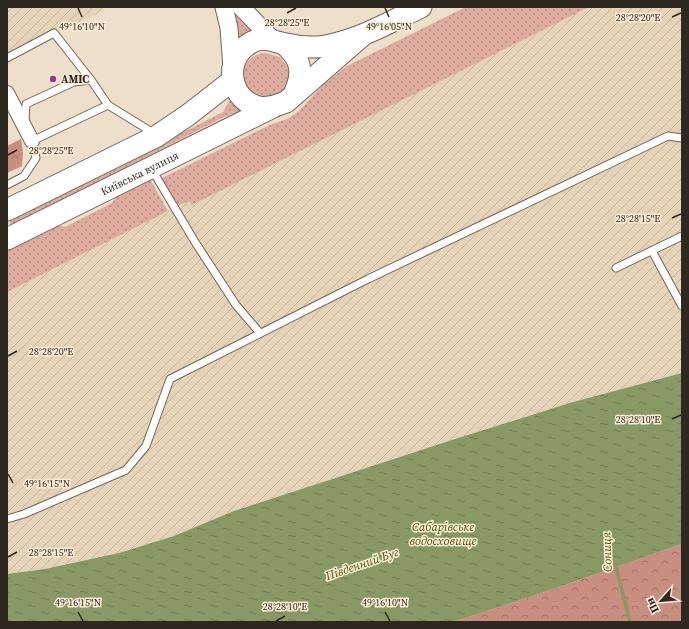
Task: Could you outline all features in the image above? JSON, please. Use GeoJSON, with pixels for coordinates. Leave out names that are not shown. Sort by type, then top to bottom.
{"type":"FeatureCollection","features":[{"type":"Feature","properties":{"kind":"main road"},"geometry":{"type":"LineString","coordinates":[[7,210],[157,136],[188,115],[232,74],[237,56],[246,45],[258,40],[304,47],[325,46],[363,35],[421,7]]}},
{"type":"Feature","properties":{"kind":"main road"},"geometry":{"type":"LineString","coordinates":[[232,74],[238,93],[247,102],[259,107],[273,107],[286,102],[295,92],[363,35]]}},
{"type":"Feature","properties":{"kind":"main road"},"geometry":{"type":"LineString","coordinates":[[278,42],[294,53],[300,66],[300,79],[295,92]]}},
{"type":"Feature","properties":{"kind":"main road","name":"Київська вулиця"},"geometry":{"type":"LineString","coordinates":[[7,239],[273,107]]}},
{"type":"Feature","properties":{"kind":"street"},"geometry":{"type":"LineString","coordinates":[[224,7],[229,28],[232,74]]}},
{"type":"Feature","properties":{"kind":"street"},"geometry":{"type":"LineString","coordinates":[[241,7],[278,42]]}},
{"type":"Feature","properties":{"kind":"street"},"geometry":{"type":"LineString","coordinates":[[7,93],[32,141]]}},
{"type":"Feature","properties":{"kind":"lane"},"geometry":{"type":"LineString","coordinates":[[7,58],[54,33],[91,80],[108,105],[157,136]]}},
{"type":"Feature","properties":{"kind":"lane"},"geometry":{"type":"LineString","coordinates":[[25,127],[26,104],[74,82],[91,80]]}},
{"type":"Feature","properties":{"kind":"lane"},"geometry":{"type":"LineString","coordinates":[[7,185],[24,176],[36,158],[32,141],[108,105]]}},
{"type":"Feature","properties":{"kind":"lane"},"geometry":{"type":"LineString","coordinates":[[7,519],[24,514],[126,470],[146,446],[170,379],[376,275],[668,136],[682,138]]}},
{"type":"Feature","properties":{"kind":"lane"},"geometry":{"type":"LineString","coordinates":[[151,168],[194,242],[236,305],[260,333]]}},
{"type":"Feature","properties":{"kind":"lane"},"geometry":{"type":"LineString","coordinates":[[616,268],[682,236]]}},
{"type":"Feature","properties":{"kind":"lane"},"geometry":{"type":"LineString","coordinates":[[652,251],[682,306]]}},
{"type":"Feature","properties":{"kind":"shaded area"},"geometry":{"type":"Polygon","coordinates":[[[7,7],[102,7],[104,11],[54,33],[7,58],[7,7]]]}},
{"type":"Feature","properties":{"kind":"shaded area"},"geometry":{"type":"Polygon","coordinates":[[[233,7],[255,29],[238,38],[233,7]]]}},
{"type":"Feature","properties":{"kind":"shaded area"},"geometry":{"type":"Polygon","coordinates":[[[466,7],[589,7],[192,205],[189,201],[177,206],[162,178],[272,124],[287,119],[299,111],[323,85],[347,66],[466,7]]]}},
{"type":"Feature","properties":{"kind":"shaded area"},"geometry":{"type":"Polygon","coordinates":[[[589,7],[682,7],[682,373],[573,402],[455,439],[234,511],[174,536],[119,553],[45,569],[7,574],[7,292],[189,200],[192,205],[589,7]]]}},
{"type":"Feature","properties":{"kind":"shaded area"},"geometry":{"type":"Polygon","coordinates":[[[265,53],[280,57],[290,69],[288,92],[255,102],[240,77],[248,60],[265,53]]]}},
{"type":"Feature","properties":{"kind":"shaded area"},"geometry":{"type":"Polygon","coordinates":[[[231,98],[243,110],[224,117],[13,225],[10,224],[10,220],[223,112],[231,98]]]}},
{"type":"Feature","properties":{"kind":"shaded area"},"geometry":{"type":"Polygon","coordinates":[[[150,179],[168,211],[7,292],[7,249],[56,225],[65,227],[112,203],[117,195],[150,179]]]}},
{"type":"Feature","properties":{"kind":"green space"},"geometry":{"type":"Polygon","coordinates":[[[21,139],[23,154],[22,166],[7,173],[7,146],[21,139]]]}},
{"type":"Feature","properties":{"kind":"green space"},"geometry":{"type":"Polygon","coordinates":[[[682,544],[682,622],[453,622],[542,593],[682,544]]]}},
{"type":"Feature","properties":{"kind":"water","name":"Сабарівське водосховище"},"geometry":{"type":"Polygon","coordinates":[[[682,373],[682,544],[542,593],[453,622],[7,622],[7,574],[45,569],[119,553],[174,536],[234,511],[455,439],[573,402],[682,373]]]}},
{"type":"Feature","properties":{"kind":"waterway","name":"Сониця"},"geometry":{"type":"LineString","coordinates":[[615,563],[630,622]]}},
{"type":"Feature","properties":{"kind":"place","name":"АМІС"},"geometry":{"type":"Point","coordinates":[53,79]}},
{"type":"Feature","properties":{"kind":"water label","name":"Південний Буг"},"geometry":{"type":"Point","coordinates":[362,564]}}]}
